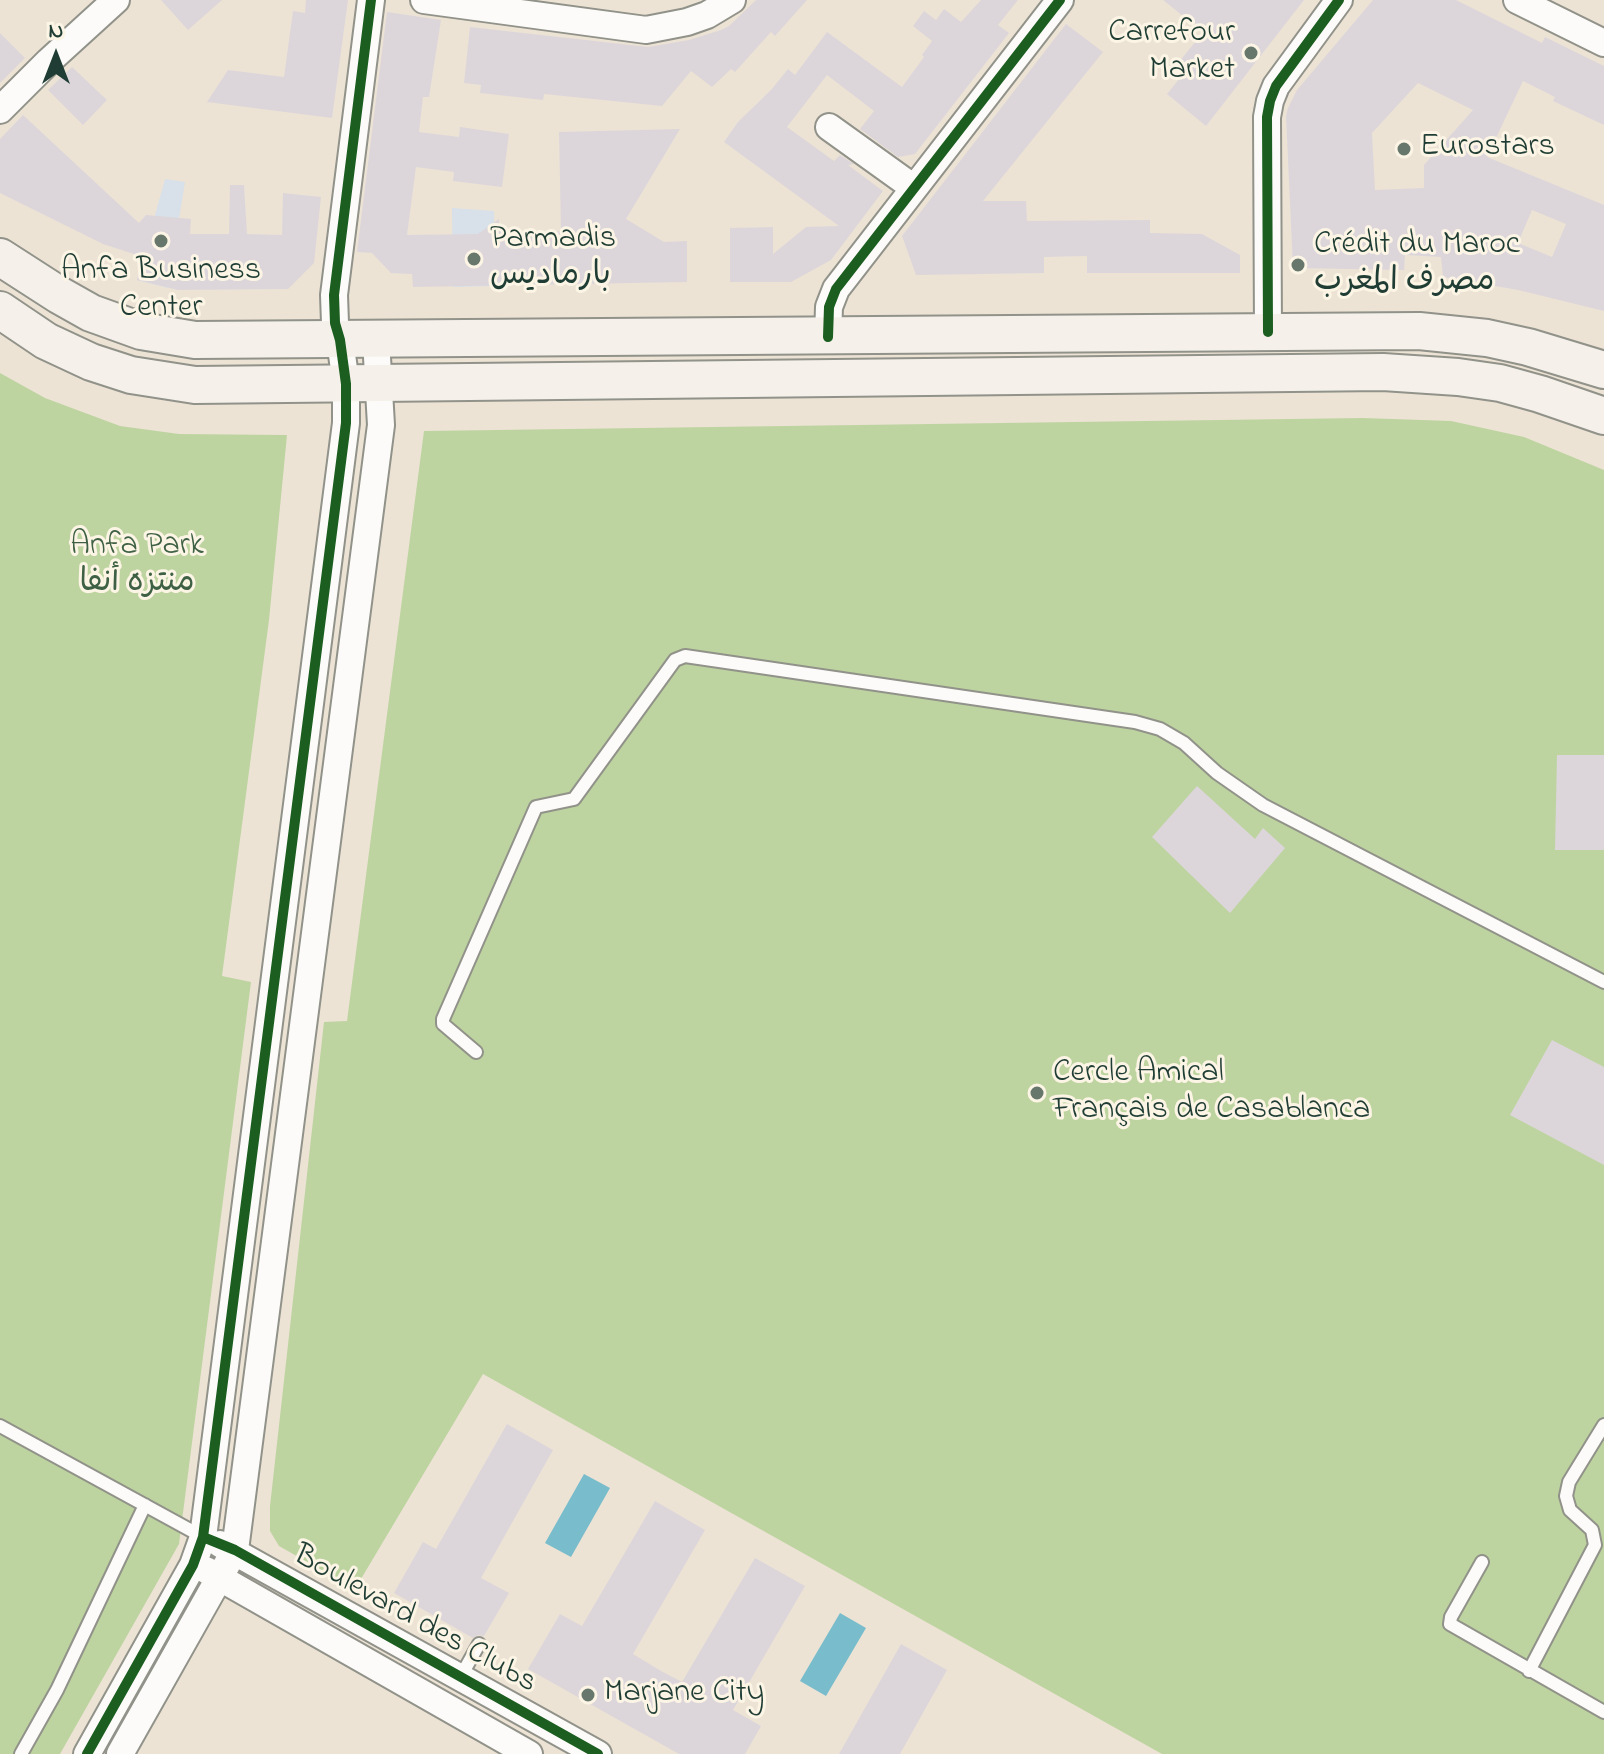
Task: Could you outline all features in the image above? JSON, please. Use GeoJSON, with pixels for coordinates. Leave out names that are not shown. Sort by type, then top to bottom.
{"type":"FeatureCollection","features":[{"type":"Feature","properties":{"kind":"main road"},"geometry":{"type":"LineString","coordinates":[[0,257],[91,313],[141,331],[195,340],[1419,331],[1455,334],[1550,352],[1604,370]]}},
{"type":"Feature","properties":{"kind":"main road"},"geometry":{"type":"LineString","coordinates":[[0,310],[68,353],[131,375],[195,385],[1383,372],[1500,383],[1604,416]]}},
{"type":"Feature","properties":{"kind":"street"},"geometry":{"type":"LineString","coordinates":[[0,110],[116,0]]}},
{"type":"Feature","properties":{"kind":"street"},"geometry":{"type":"LineString","coordinates":[[120,1754],[235,1550],[381,425],[362,384],[358,340],[335,323],[334,295],[371,0]]}},
{"type":"Feature","properties":{"kind":"street"},"geometry":{"type":"LineString","coordinates":[[424,0],[646,30],[687,22],[707,15],[732,0]]}},
{"type":"Feature","properties":{"kind":"street"},"geometry":{"type":"LineString","coordinates":[[828,337],[829,307],[836,289],[1060,0]]}},
{"type":"Feature","properties":{"kind":"street"},"geometry":{"type":"LineString","coordinates":[[1268,332],[1267,117],[1270,101],[1276,86],[1339,0]]}},
{"type":"Feature","properties":{"kind":"street"},"geometry":{"type":"LineString","coordinates":[[1517,0],[1604,43]]}},
{"type":"Feature","properties":{"kind":"street"},"geometry":{"type":"LineString","coordinates":[[829,127],[914,188]]}},
{"type":"Feature","properties":{"kind":"street"},"geometry":{"type":"LineString","coordinates":[[87,1754],[193,1565],[203,1537],[346,423],[362,384],[358,340]]}},
{"type":"Feature","properties":{"kind":"street","name":"Boulevard des Clubs"},"geometry":{"type":"LineString","coordinates":[[203,1537],[235,1550],[598,1754]]}},
{"type":"Feature","properties":{"kind":"street","name":"Boulevard des Clubs"},"geometry":{"type":"LineString","coordinates":[[193,1565],[219,1576],[529,1754]]}},
{"type":"Feature","properties":{"kind":"lane"},"geometry":{"type":"LineString","coordinates":[[476,1052],[443,1024],[443,1019],[536,807],[574,799],[675,660],[685,656],[1135,722],[1160,729],[1184,743],[1217,773],[1263,805],[1604,982]]}},
{"type":"Feature","properties":{"kind":"lane"},"geometry":{"type":"LineString","coordinates":[[1529,1671],[1595,1545],[1594,1535],[1570,1510],[1566,1496],[1569,1482],[1604,1425]]}},
{"type":"Feature","properties":{"kind":"lane"},"geometry":{"type":"LineString","coordinates":[[0,1426],[203,1537]]}},
{"type":"Feature","properties":{"kind":"lane"},"geometry":{"type":"LineString","coordinates":[[21,1754],[57,1690],[145,1505]]}},
{"type":"Feature","properties":{"kind":"lane"},"geometry":{"type":"LineString","coordinates":[[1482,1562],[1450,1624],[1604,1712]]}},
{"type":"Feature","properties":{"kind":"lane"},"geometry":{"type":"LineString","coordinates":[[461,1676],[479,1644]]}},
{"type":"Feature","properties":{"kind":"shaded area","name":"Anfa Business Center"},"geometry":{"type":"Polygon","coordinates":[[[165,179],[185,182],[168,288],[137,280],[165,179]]]}},
{"type":"Feature","properties":{"kind":"shaded area"},"geometry":{"type":"Polygon","coordinates":[[[452,208],[494,211],[495,286],[453,287],[452,208]]]}},
{"type":"Feature","properties":{"kind":"green space","name":"Anfa Park منتزه أنفا"},"geometry":{"type":"Polygon","coordinates":[[[0,373],[45,398],[120,426],[179,434],[287,435],[269,620],[222,976],[251,982],[179,1544],[60,1754],[0,1754],[0,373]]]}},
{"type":"Feature","properties":{"kind":"green space","name":"Cercle Amical Français de Casablanca"},"geometry":{"type":"Polygon","coordinates":[[[1363,418],[1451,421],[1524,437],[1604,470],[1604,1754],[1162,1754],[483,1374],[355,1589],[279,1546],[270,1531],[270,1506],[324,1022],[347,1021],[424,431],[1363,418]]]}},
{"type":"Feature","properties":{"kind":"water"},"geometry":{"type":"Polygon","coordinates":[[[584,1474],[610,1488],[571,1557],[545,1543],[584,1474]]]}},
{"type":"Feature","properties":{"kind":"water"},"geometry":{"type":"Polygon","coordinates":[[[840,1613],[866,1628],[826,1696],[800,1681],[840,1613]]]}},
{"type":"Feature","properties":{"kind":"building"},"geometry":{"type":"Polygon","coordinates":[[[161,0],[222,0],[188,30],[161,0]]]}},
{"type":"Feature","properties":{"kind":"building"},"geometry":{"type":"Polygon","coordinates":[[[306,0],[348,0],[332,118],[207,102],[228,70],[284,77],[293,11],[305,13],[306,0]]]}},
{"type":"Feature","properties":{"kind":"building"},"geometry":{"type":"Polygon","coordinates":[[[756,0],[807,0],[775,36],[771,32],[735,72],[731,69],[712,87],[691,71],[662,106],[544,94],[543,100],[480,93],[481,85],[464,83],[470,27],[648,47],[689,40],[721,30],[756,0]]]}},
{"type":"Feature","properties":{"kind":"building"},"geometry":{"type":"Polygon","coordinates":[[[981,0],[1018,0],[998,25],[1009,33],[915,154],[898,157],[860,129],[874,111],[827,75],[787,127],[834,161],[840,155],[854,164],[848,165],[883,191],[831,260],[791,282],[730,282],[730,228],[773,227],[773,254],[806,227],[839,226],[724,142],[738,122],[788,69],[795,75],[827,32],[902,87],[932,41],[913,26],[924,11],[936,20],[944,9],[961,22],[981,0]]]}},
{"type":"Feature","properties":{"kind":"building"},"geometry":{"type":"Polygon","coordinates":[[[1163,0],[1304,0],[1206,126],[1167,94],[1183,74],[1175,67],[1203,32],[1163,0]]]}},
{"type":"Feature","properties":{"kind":"building"},"geometry":{"type":"Polygon","coordinates":[[[1373,0],[1456,0],[1542,43],[1545,37],[1604,66],[1604,125],[1553,101],[1555,97],[1523,81],[1487,157],[1604,205],[1604,311],[1518,290],[1443,277],[1441,257],[1405,255],[1404,270],[1293,268],[1286,116],[1297,90],[1373,0]],[[1418,83],[1372,133],[1375,190],[1424,188],[1424,165],[1473,110],[1418,83]],[[1532,210],[1518,243],[1552,257],[1566,224],[1532,210]]]}},
{"type":"Feature","properties":{"kind":"building"},"geometry":{"type":"Polygon","coordinates":[[[387,12],[441,20],[429,97],[423,97],[419,132],[459,137],[460,127],[509,134],[502,187],[453,181],[454,172],[416,167],[407,235],[478,234],[499,219],[499,230],[506,230],[506,233],[561,231],[559,132],[680,129],[626,219],[664,242],[687,241],[687,282],[413,287],[412,274],[391,273],[372,253],[357,252],[387,12]]]}},
{"type":"Feature","properties":{"kind":"building"},"geometry":{"type":"Polygon","coordinates":[[[1066,24],[1103,52],[983,201],[1026,201],[1027,221],[1150,220],[1150,233],[1202,234],[1240,255],[1240,273],[1087,273],[1087,256],[1044,257],[1044,273],[916,275],[902,236],[1066,24]]]}},
{"type":"Feature","properties":{"kind":"building"},"geometry":{"type":"Polygon","coordinates":[[[0,33],[25,58],[0,83],[0,33]]]}},
{"type":"Feature","properties":{"kind":"building"},"geometry":{"type":"Polygon","coordinates":[[[72,67],[107,100],[83,125],[48,90],[72,67]]]}},
{"type":"Feature","properties":{"kind":"building"},"geometry":{"type":"Polygon","coordinates":[[[23,115],[139,223],[146,215],[191,219],[190,234],[229,234],[230,185],[244,185],[247,234],[282,235],[283,193],[321,197],[314,263],[288,289],[178,290],[137,280],[143,257],[103,244],[0,193],[0,139],[23,115]]]}},
{"type":"Feature","properties":{"kind":"building"},"geometry":{"type":"Polygon","coordinates":[[[1557,755],[1604,755],[1604,850],[1555,850],[1557,755]]]}},
{"type":"Feature","properties":{"kind":"building"},"geometry":{"type":"Polygon","coordinates":[[[1197,786],[1255,839],[1263,828],[1285,848],[1230,913],[1152,837],[1197,786]]]}},
{"type":"Feature","properties":{"kind":"building"},"geometry":{"type":"Polygon","coordinates":[[[1552,1040],[1604,1067],[1604,1165],[1510,1115],[1552,1040]]]}},
{"type":"Feature","properties":{"kind":"building"},"geometry":{"type":"Polygon","coordinates":[[[507,1424],[553,1450],[481,1578],[509,1593],[484,1636],[473,1638],[394,1593],[423,1542],[436,1549],[507,1424]]]}},
{"type":"Feature","properties":{"kind":"building"},"geometry":{"type":"Polygon","coordinates":[[[655,1501],[705,1530],[633,1654],[661,1671],[682,1682],[755,1558],[805,1586],[733,1710],[761,1726],[745,1754],[679,1754],[528,1669],[560,1614],[582,1626],[655,1501]]]}},
{"type":"Feature","properties":{"kind":"building"},"geometry":{"type":"Polygon","coordinates":[[[901,1644],[947,1670],[900,1754],[839,1754],[901,1644]]]}},
{"type":"Feature","properties":{"kind":"cycle path"},"geometry":{"type":"LineString","coordinates":[[87,1754],[193,1565],[203,1537],[346,423],[346,384],[335,323],[334,295],[371,0]]}},
{"type":"Feature","properties":{"kind":"cycle path"},"geometry":{"type":"LineString","coordinates":[[828,337],[829,307],[836,289],[1060,0]]}},
{"type":"Feature","properties":{"kind":"cycle path"},"geometry":{"type":"LineString","coordinates":[[1268,332],[1267,117],[1270,101],[1276,86],[1339,0]]}},
{"type":"Feature","properties":{"kind":"cycle path"},"geometry":{"type":"LineString","coordinates":[[203,1537],[235,1550],[598,1754]]}},
{"type":"Feature","properties":{"kind":"place","name":"Carrefour Market"},"geometry":{"type":"Point","coordinates":[1251,53]}},
{"type":"Feature","properties":{"kind":"place","name":"Eurostars"},"geometry":{"type":"Point","coordinates":[1404,149]}},
{"type":"Feature","properties":{"kind":"place","name":"Anfa Business Center"},"geometry":{"type":"Point","coordinates":[161,241]}},
{"type":"Feature","properties":{"kind":"place","name":"Parmadis بارماديس"},"geometry":{"type":"Point","coordinates":[474,259]}},
{"type":"Feature","properties":{"kind":"place","name":"Crédit du Maroc مصرف المغرب"},"geometry":{"type":"Point","coordinates":[1298,265]}},
{"type":"Feature","properties":{"kind":"place","name":"Cercle Amical Français de Casablanca"},"geometry":{"type":"Point","coordinates":[1037,1093]}},
{"type":"Feature","properties":{"kind":"place","name":"Marjane City"},"geometry":{"type":"Point","coordinates":[588,1695]}}]}
